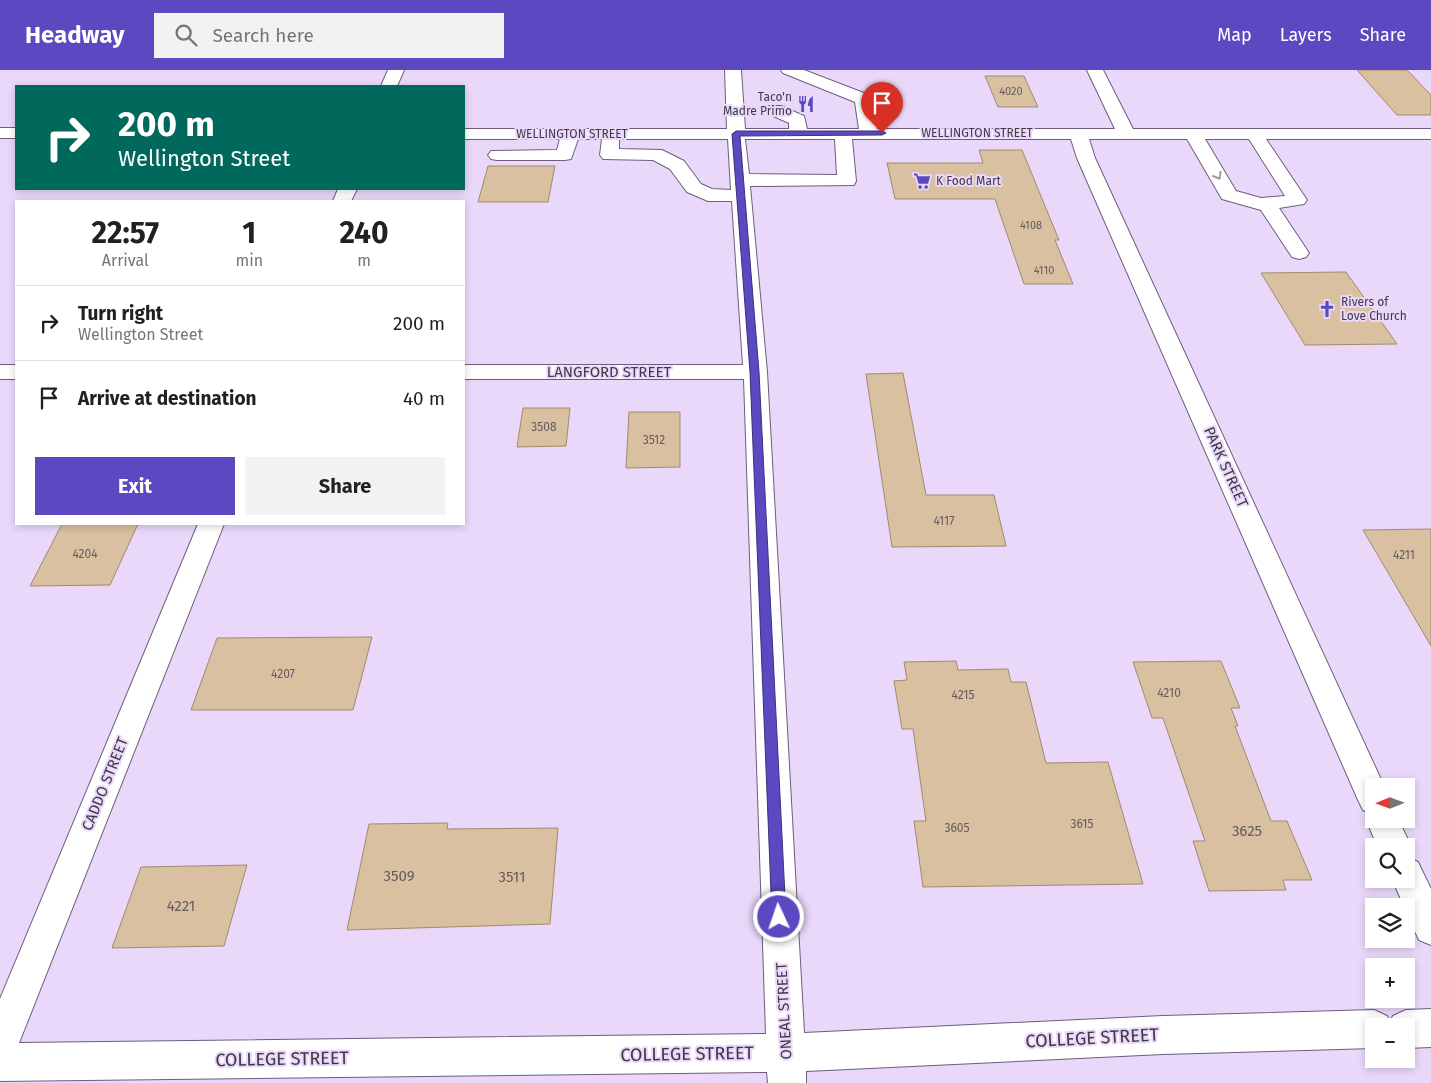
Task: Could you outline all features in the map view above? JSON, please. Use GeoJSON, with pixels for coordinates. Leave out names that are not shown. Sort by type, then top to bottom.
{"type":"FeatureCollection","features":[{"type":"Feature","properties":{"kind":"street"},"geometry":{"type":"LineString","coordinates":[[389,85],[396,70]]}},
{"type":"Feature","properties":{"kind":"street","name":"ONEAL STREET"},"geometry":{"type":"LineString","coordinates":[[733,70],[736,134],[755,372],[786,1068]]}},
{"type":"Feature","properties":{"kind":"street"},"geometry":{"type":"LineString","coordinates":[[788,70],[863,100],[869,133]]}},
{"type":"Feature","properties":{"kind":"street"},"geometry":{"type":"LineString","coordinates":[[1095,70],[1127,134]]}},
{"type":"Feature","properties":{"kind":"street"},"geometry":{"type":"LineString","coordinates":[[775,110],[798,120],[798,133]]}},
{"type":"Feature","properties":{"kind":"street"},"geometry":{"type":"LineString","coordinates":[[0,133],[15,133]]}},
{"type":"Feature","properties":{"kind":"street"},"geometry":{"type":"LineString","coordinates":[[611,134],[609,155],[656,154],[677,165],[694,188],[708,195],[740,188],[847,181],[843,133]]}},
{"type":"Feature","properties":{"kind":"street","name":"WELLINGTON STREET"},"geometry":{"type":"LineString","coordinates":[[465,134],[1431,134]]}},
{"type":"Feature","properties":{"kind":"street"},"geometry":{"type":"LineString","coordinates":[[497,155],[565,155],[570,134]]}},
{"type":"Feature","properties":{"kind":"street","name":"PARK STREET"},"geometry":{"type":"LineString","coordinates":[[1078,134],[1086,158],[1365,780]]}},
{"type":"Feature","properties":{"kind":"street"},"geometry":{"type":"LineString","coordinates":[[1194,134],[1229,195],[1267,204],[1297,200],[1254,134]]}},
{"type":"Feature","properties":{"kind":"street"},"geometry":{"type":"LineString","coordinates":[[1267,204],[1299,253]]}},
{"type":"Feature","properties":{"kind":"street"},"geometry":{"type":"LineString","coordinates":[[0,372],[15,372]]}},
{"type":"Feature","properties":{"kind":"street","name":"LANGFORD STREET"},"geometry":{"type":"LineString","coordinates":[[465,372],[755,372]]}},
{"type":"Feature","properties":{"kind":"street","name":"CADDO STREET"},"geometry":{"type":"LineString","coordinates":[[0,1044],[211,525]]}},
{"type":"Feature","properties":{"kind":"street"},"geometry":{"type":"LineString","coordinates":[[1413,888],[1431,928]]}},
{"type":"Feature","properties":{"kind":"street"},"geometry":{"type":"LineString","coordinates":[[1415,1028],[1431,1028]]}},
{"type":"Feature","properties":{"kind":"street","name":"COLLEGE STREET"},"geometry":{"type":"LineString","coordinates":[[0,1062],[786,1068],[1163,1035],[1365,1029]]}},
{"type":"Feature","properties":{"kind":"building"},"geometry":{"type":"Polygon","coordinates":[[[1357,70],[1407,70],[1431,95],[1431,115],[1397,115],[1357,70]]]}},
{"type":"Feature","properties":{"kind":"building"},"geometry":{"type":"Polygon","coordinates":[[[985,76],[1024,76],[1038,107],[998,107],[985,76]]]}},
{"type":"Feature","properties":{"kind":"building"},"geometry":{"type":"Polygon","coordinates":[[[979,150],[1022,150],[1059,240],[1055,240],[1073,284],[1024,284],[995,199],[895,199],[887,163],[983,163],[979,150]]]}},
{"type":"Feature","properties":{"kind":"building"},"geometry":{"type":"Polygon","coordinates":[[[488,166],[555,166],[548,202],[478,202],[488,166]]]}},
{"type":"Feature","properties":{"kind":"building","name":"Rivers of Love Church"},"geometry":{"type":"Polygon","coordinates":[[[1346,272],[1397,344],[1305,345],[1261,273],[1346,272]]]}},
{"type":"Feature","properties":{"kind":"building"},"geometry":{"type":"Polygon","coordinates":[[[903,373],[926,495],[994,495],[1006,546],[892,547],[866,374],[903,373]]]}},
{"type":"Feature","properties":{"kind":"building"},"geometry":{"type":"Polygon","coordinates":[[[523,408],[570,408],[566,446],[517,447],[523,408]]]}},
{"type":"Feature","properties":{"kind":"building"},"geometry":{"type":"Polygon","coordinates":[[[629,412],[680,412],[680,467],[626,468],[629,412]]]}},
{"type":"Feature","properties":{"kind":"building"},"geometry":{"type":"Polygon","coordinates":[[[61,525],[138,525],[110,585],[30,586],[61,525]]]}},
{"type":"Feature","properties":{"kind":"building"},"geometry":{"type":"Polygon","coordinates":[[[1431,529],[1431,646],[1363,530],[1431,529]]]}},
{"type":"Feature","properties":{"kind":"building"},"geometry":{"type":"Polygon","coordinates":[[[372,637],[353,710],[191,710],[217,638],[372,637]]]}},
{"type":"Feature","properties":{"kind":"building"},"geometry":{"type":"Polygon","coordinates":[[[956,661],[958,670],[1008,669],[1011,682],[1026,682],[1046,763],[1108,762],[1143,884],[923,887],[914,821],[926,821],[913,729],[902,729],[894,681],[907,680],[904,662],[956,661]]]}},
{"type":"Feature","properties":{"kind":"building"},"geometry":{"type":"Polygon","coordinates":[[[1221,661],[1240,708],[1231,708],[1238,726],[1235,726],[1271,821],[1287,821],[1312,880],[1283,880],[1286,890],[1209,891],[1193,841],[1205,841],[1163,718],[1152,718],[1133,662],[1221,661]]]}},
{"type":"Feature","properties":{"kind":"building"},"geometry":{"type":"Polygon","coordinates":[[[448,823],[447,829],[558,828],[550,924],[347,930],[369,824],[448,823]]]}},
{"type":"Feature","properties":{"kind":"building"},"geometry":{"type":"Polygon","coordinates":[[[247,865],[224,946],[112,948],[141,867],[247,865]]]}},
{"type":"Feature","properties":{"kind":"place","name":"Taco'n Madre Primo"},"geometry":{"type":"Point","coordinates":[806,104]}},
{"type":"Feature","properties":{"kind":"place","name":"K Food Mart"},"geometry":{"type":"Point","coordinates":[922,181]}},
{"type":"Feature","properties":{"kind":"place","name":"Rivers of Love Church"},"geometry":{"type":"Point","coordinates":[1327,309]}},
{"type":"Feature","properties":{"kind":"route"},"geometry":{"type":"LineString","coordinates":[[779,917],[755,372],[736,134],[882,133]]}}]}
